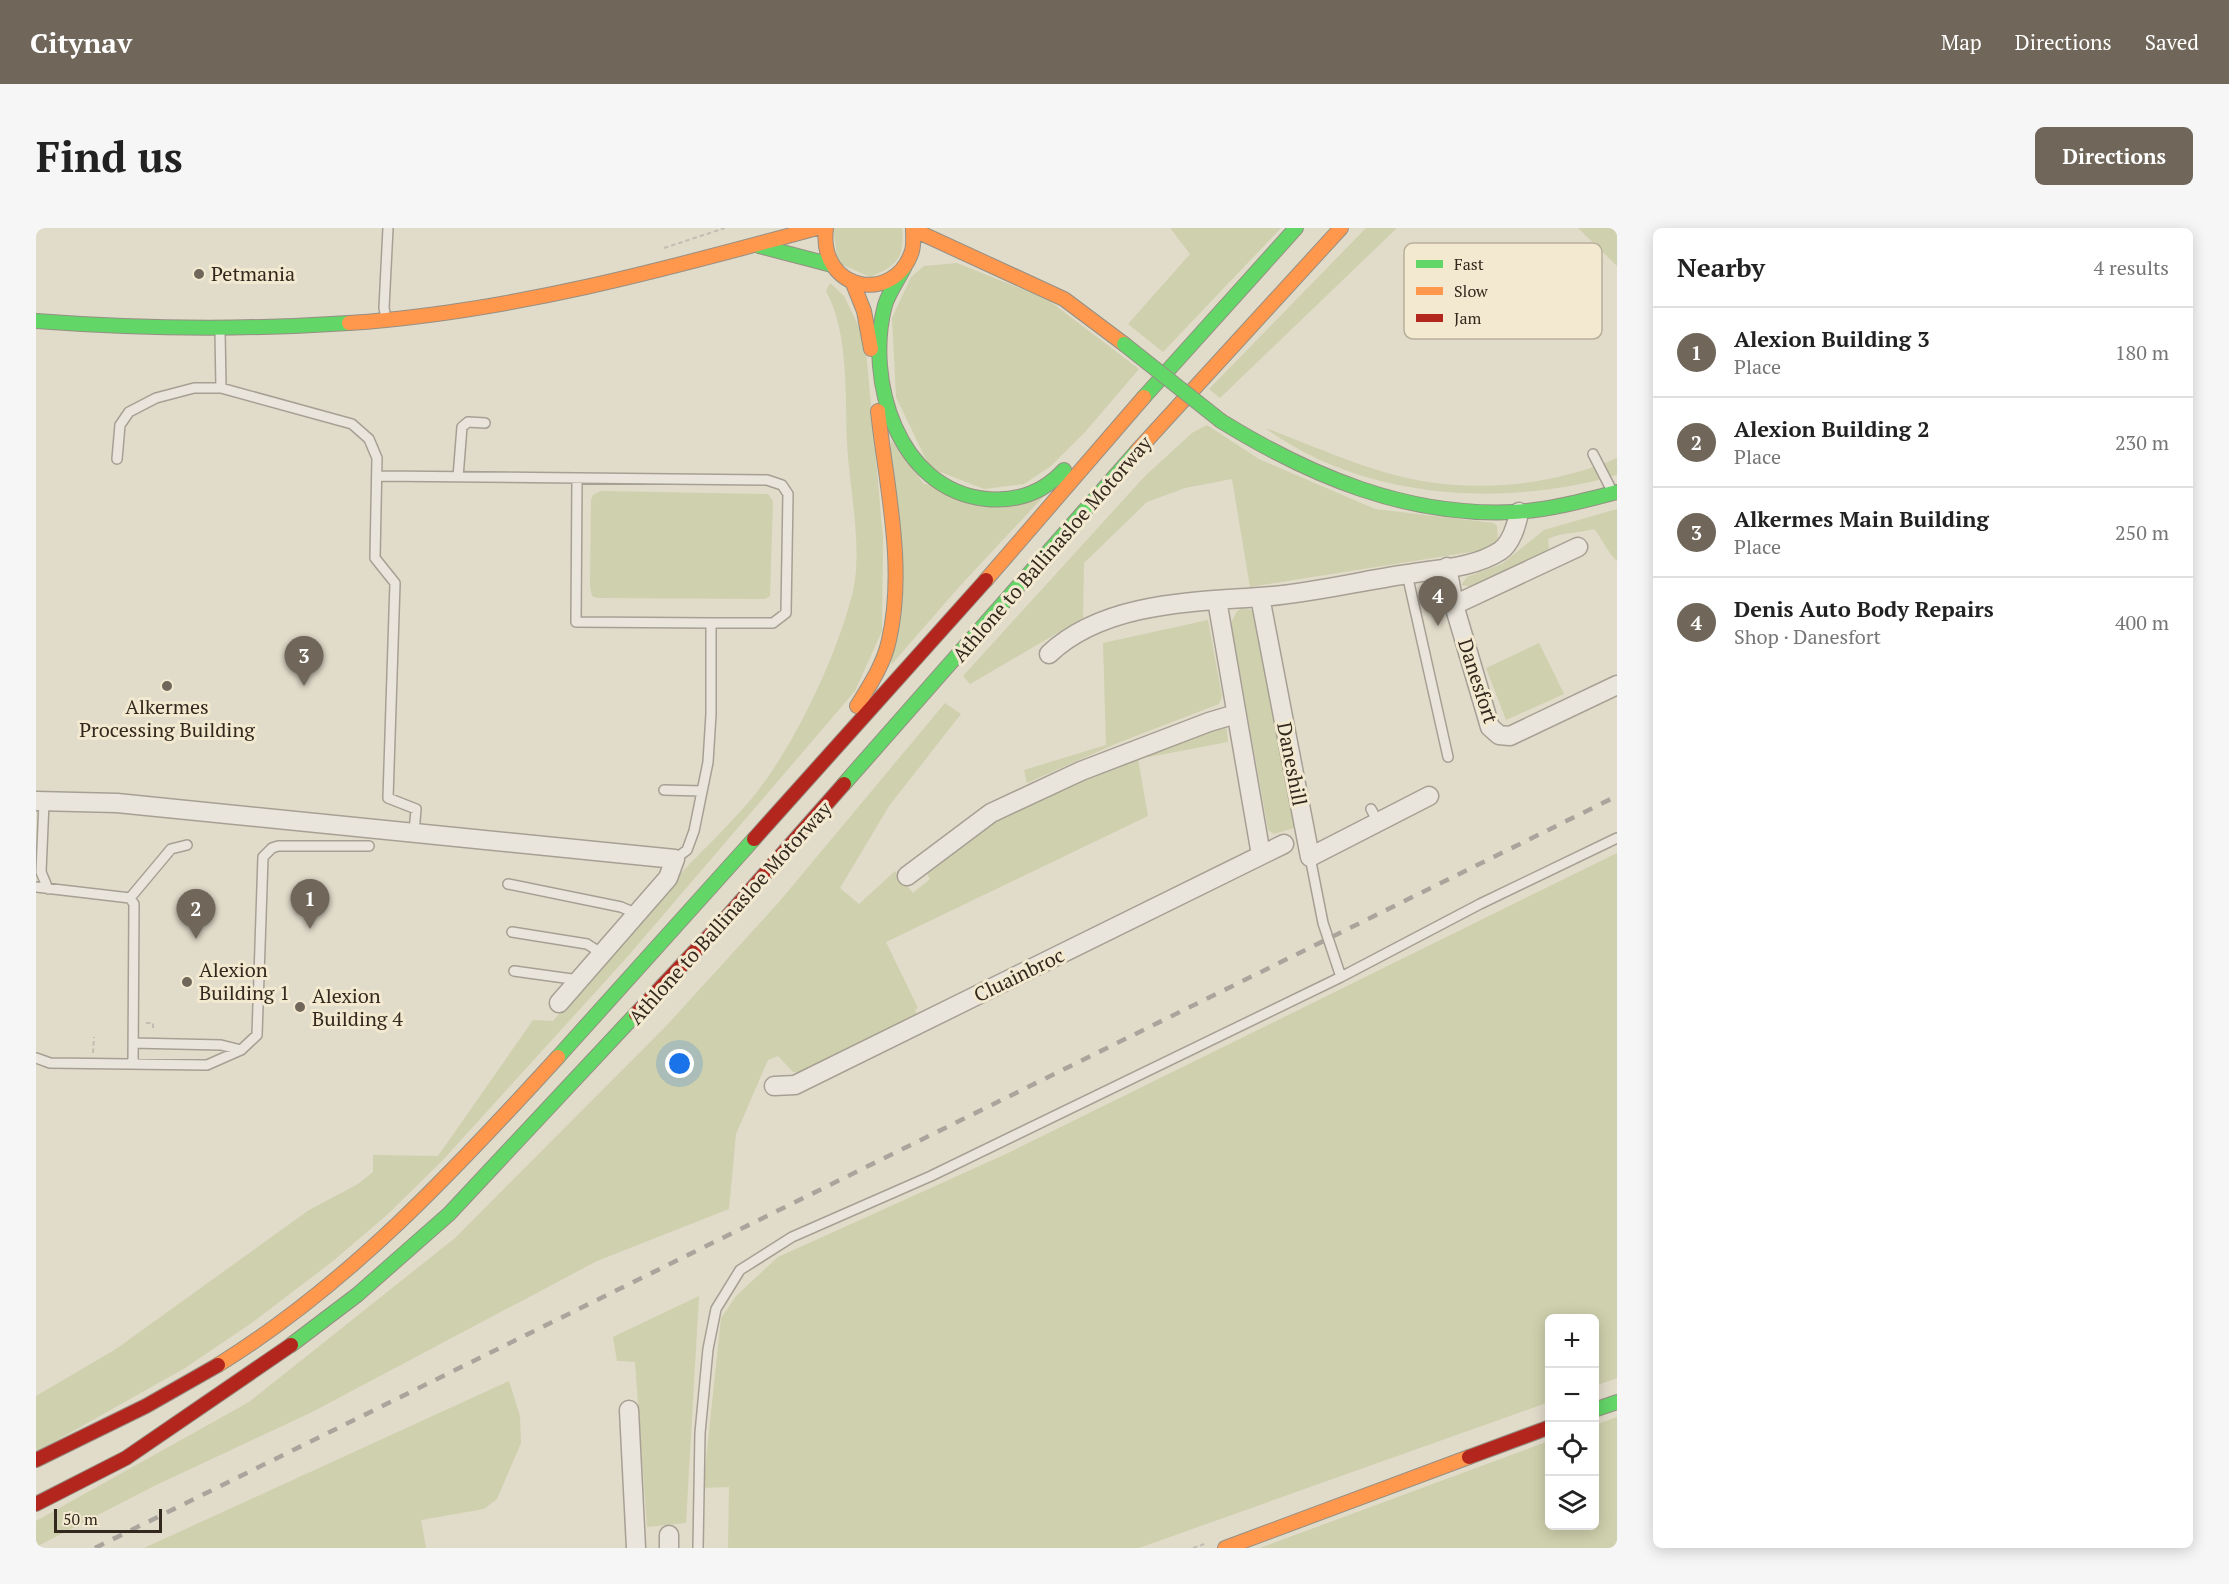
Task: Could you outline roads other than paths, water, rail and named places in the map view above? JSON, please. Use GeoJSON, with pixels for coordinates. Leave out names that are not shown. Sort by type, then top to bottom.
{"type":"FeatureCollection","features":[{"type":"Feature","properties":{"kind":"main road"},"geometry":{"type":"LineString","coordinates":[[36,321],[103,327],[220,330],[327,326],[387,320],[544,296],[759,246],[817,228]]}},
{"type":"Feature","properties":{"kind":"main road"},"geometry":{"type":"LineString","coordinates":[[826,228],[825,251],[832,265]]}},
{"type":"Feature","properties":{"kind":"main road"},"geometry":{"type":"LineString","coordinates":[[1296,228],[1182,352],[1128,395],[1057,478],[1040,491],[1028,496],[981,501],[957,495],[935,484],[905,449],[893,424],[886,399],[882,370],[883,323],[886,304],[911,263],[914,229],[972,258],[1003,269],[1064,300],[1124,344],[1221,421],[1279,458],[1355,490],[1425,507],[1472,512],[1519,512],[1568,506],[1615,493]]}},
{"type":"Feature","properties":{"kind":"main road","name":"Athlone to Ballinasloe Motorway"},"geometry":{"type":"LineString","coordinates":[[36,1504],[126,1458],[267,1363],[357,1295],[449,1214],[711,934],[924,695],[1125,464],[1341,228]]}},
{"type":"Feature","properties":{"kind":"main road"},"geometry":{"type":"LineString","coordinates":[[759,246],[832,265],[852,281],[864,310],[874,370],[891,544],[893,621],[883,658],[873,681],[816,770]]}},
{"type":"Feature","properties":{"kind":"main road"},"geometry":{"type":"LineString","coordinates":[[941,257],[972,258]]}},
{"type":"Feature","properties":{"kind":"main road"},"geometry":{"type":"LineString","coordinates":[[852,281],[879,284],[895,277],[911,263]]}},
{"type":"Feature","properties":{"kind":"main road","name":"Athlone to Ballinasloe Motorway"},"geometry":{"type":"LineString","coordinates":[[36,1461],[171,1392],[249,1344],[323,1290],[391,1232],[458,1167],[550,1068],[936,638],[1182,352]]}},
{"type":"Feature","properties":{"kind":"main road"},"geometry":{"type":"LineString","coordinates":[[1599,1408],[1617,1402]]}},
{"type":"Feature","properties":{"kind":"main road"},"geometry":{"type":"LineString","coordinates":[[1225,1548],[1545,1429]]}},
{"type":"Feature","properties":{"kind":"street"},"geometry":{"type":"LineString","coordinates":[[1049,654],[1076,634],[1102,622],[1162,607],[1260,597],[1407,574],[1486,558],[1504,548],[1516,526],[1519,512]]}},
{"type":"Feature","properties":{"kind":"street"},"geometry":{"type":"LineString","coordinates":[[1454,605],[1578,547]]}},
{"type":"Feature","properties":{"kind":"street","name":"Danesfort"},"geometry":{"type":"LineString","coordinates":[[1447,567],[1454,605],[1490,727],[1498,735],[1510,736],[1617,685]]}},
{"type":"Feature","properties":{"kind":"street","name":"Daneshill"},"geometry":{"type":"LineString","coordinates":[[1260,597],[1310,857]]}},
{"type":"Feature","properties":{"kind":"street"},"geometry":{"type":"LineString","coordinates":[[1217,600],[1261,855]]}},
{"type":"Feature","properties":{"kind":"street"},"geometry":{"type":"LineString","coordinates":[[907,876],[991,813],[1081,771],[1209,722],[1236,714]]}},
{"type":"Feature","properties":{"kind":"street"},"geometry":{"type":"LineString","coordinates":[[1310,857],[1374,815],[1429,796]]}},
{"type":"Feature","properties":{"kind":"street"},"geometry":{"type":"LineString","coordinates":[[40,802],[117,802],[675,859],[668,878],[635,913],[559,1003]]}},
{"type":"Feature","properties":{"kind":"street","name":"Cluainbroc"},"geometry":{"type":"LineString","coordinates":[[774,1086],[795,1085],[1284,844]]}},
{"type":"Feature","properties":{"kind":"street"},"geometry":{"type":"LineString","coordinates":[[629,1410],[636,1548]]}},
{"type":"Feature","properties":{"kind":"lane"},"geometry":{"type":"LineString","coordinates":[[387,320],[384,308],[388,228]]}},
{"type":"Feature","properties":{"kind":"lane"},"geometry":{"type":"LineString","coordinates":[[220,330],[220,388]]}},
{"type":"Feature","properties":{"kind":"lane"},"geometry":{"type":"LineString","coordinates":[[117,459],[120,425],[129,411],[156,398],[194,388],[220,388],[352,424],[369,439],[377,458],[375,558],[395,583],[388,798],[416,809],[414,833]]}},
{"type":"Feature","properties":{"kind":"lane"},"geometry":{"type":"LineString","coordinates":[[458,477],[462,427],[468,422],[485,423]]}},
{"type":"Feature","properties":{"kind":"lane"},"geometry":{"type":"LineString","coordinates":[[1593,454],[1615,493]]}},
{"type":"Feature","properties":{"kind":"lane"},"geometry":{"type":"LineString","coordinates":[[376,476],[767,480],[782,484],[788,494],[786,613],[773,623],[576,622],[577,479]]}},
{"type":"Feature","properties":{"kind":"lane"},"geometry":{"type":"LineString","coordinates":[[1407,574],[1448,757]]}},
{"type":"Feature","properties":{"kind":"lane"},"geometry":{"type":"LineString","coordinates":[[675,859],[687,850],[708,762],[711,714],[711,623]]}},
{"type":"Feature","properties":{"kind":"lane"},"geometry":{"type":"LineString","coordinates":[[664,790],[702,791]]}},
{"type":"Feature","properties":{"kind":"lane"},"geometry":{"type":"LineString","coordinates":[[40,802],[41,872],[48,889]]}},
{"type":"Feature","properties":{"kind":"lane"},"geometry":{"type":"LineString","coordinates":[[698,1548],[700,1433],[708,1349],[716,1308],[740,1270],[792,1238],[932,1176],[1341,977],[1480,904],[1617,838]]}},
{"type":"Feature","properties":{"kind":"lane"},"geometry":{"type":"LineString","coordinates":[[130,898],[171,849],[187,845]]}},
{"type":"Feature","properties":{"kind":"lane"},"geometry":{"type":"LineString","coordinates":[[36,1058],[50,1064],[207,1065],[241,1050],[257,1035],[263,858],[272,848],[278,846],[369,846]]}},
{"type":"Feature","properties":{"kind":"lane"},"geometry":{"type":"LineString","coordinates":[[1310,857],[1323,923],[1341,977]]}},
{"type":"Feature","properties":{"kind":"lane"},"geometry":{"type":"LineString","coordinates":[[508,884],[621,907],[635,913]]}},
{"type":"Feature","properties":{"kind":"lane"},"geometry":{"type":"LineString","coordinates":[[36,887],[130,898],[135,904],[133,1064]]}},
{"type":"Feature","properties":{"kind":"lane"},"geometry":{"type":"LineString","coordinates":[[512,932],[587,944],[601,953]]}},
{"type":"Feature","properties":{"kind":"lane"},"geometry":{"type":"LineString","coordinates":[[514,971],[579,980]]}},
{"type":"Feature","properties":{"kind":"lane"},"geometry":{"type":"LineString","coordinates":[[134,1043],[221,1045],[241,1050]]}},
{"type":"Feature","properties":{"kind":"railway"},"geometry":{"type":"LineString","coordinates":[[95,1548],[1617,796]]}},
{"type":"Feature","properties":{"kind":"place","name":"Petmania"},"geometry":{"type":"Point","coordinates":[199,274]}},
{"type":"Feature","properties":{"kind":"place","name":"Denis Auto Body Repairs"},"geometry":{"type":"Point","coordinates":[1438,626]}},
{"type":"Feature","properties":{"kind":"place","name":"Alkermes Processing Building"},"geometry":{"type":"Point","coordinates":[167,686]}},
{"type":"Feature","properties":{"kind":"place","name":"Alkermes Main Building"},"geometry":{"type":"Point","coordinates":[304,686]}},
{"type":"Feature","properties":{"kind":"place","name":"Alexion Building 3"},"geometry":{"type":"Point","coordinates":[310,929]}},
{"type":"Feature","properties":{"kind":"place","name":"Alexion Building 2"},"geometry":{"type":"Point","coordinates":[196,939]}},
{"type":"Feature","properties":{"kind":"place","name":"Alexion Building 1"},"geometry":{"type":"Point","coordinates":[187,982]}},
{"type":"Feature","properties":{"kind":"place","name":"Alexion Building 4"},"geometry":{"type":"Point","coordinates":[300,1007]}}]}
